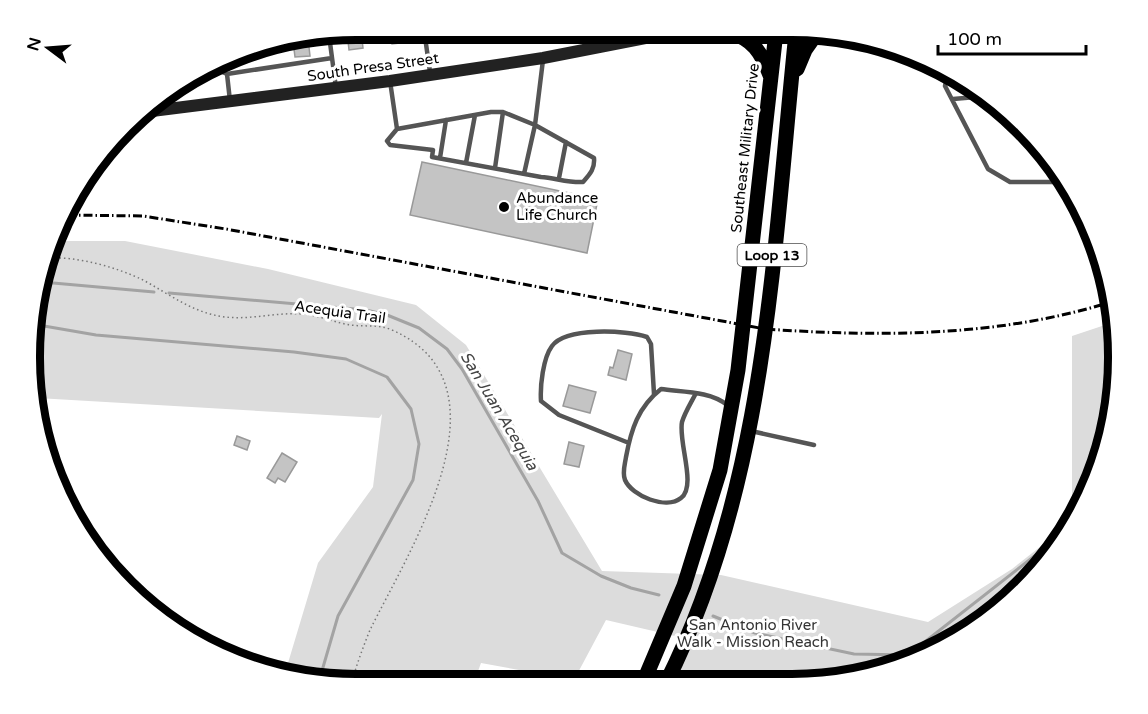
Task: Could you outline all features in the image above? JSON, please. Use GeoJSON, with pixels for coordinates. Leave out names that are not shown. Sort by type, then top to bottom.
{"type":"FeatureCollection","features":[{"type":"Feature","properties":{"kind":"main road","name":"South Presa Street"},"geometry":{"type":"LineString","coordinates":[[159,110],[431,75],[543,58],[636,40]]}},
{"type":"Feature","properties":{"kind":"main road"},"geometry":{"type":"LineString","coordinates":[[748,40],[757,46],[771,77]]}},
{"type":"Feature","properties":{"kind":"main road","name":"Southeast Military Drive"},"geometry":{"type":"LineString","coordinates":[[647,674],[658,652],[701,536],[720,470],[742,338],[775,40]]}},
{"type":"Feature","properties":{"kind":"main road","name":"Loop 13"},"geometry":{"type":"LineString","coordinates":[[670,674],[715,567],[741,475],[765,329],[795,40]]}},
{"type":"Feature","properties":{"kind":"main road"},"geometry":{"type":"LineString","coordinates":[[790,86],[805,50],[811,41]]}},
{"type":"Feature","properties":{"kind":"main road"},"geometry":{"type":"LineString","coordinates":[[732,408],[752,412]]}},
{"type":"Feature","properties":{"kind":"lane"},"geometry":{"type":"LineString","coordinates":[[426,40],[431,75]]}},
{"type":"Feature","properties":{"kind":"lane"},"geometry":{"type":"LineString","coordinates":[[584,40],[586,50]]}},
{"type":"Feature","properties":{"kind":"lane"},"geometry":{"type":"LineString","coordinates":[[330,42],[336,88]]}},
{"type":"Feature","properties":{"kind":"lane"},"geometry":{"type":"LineString","coordinates":[[221,71],[227,74],[332,58]]}},
{"type":"Feature","properties":{"kind":"lane"},"geometry":{"type":"LineString","coordinates":[[525,174],[535,125],[543,58]]}},
{"type":"Feature","properties":{"kind":"lane"},"geometry":{"type":"LineString","coordinates":[[227,74],[231,102]]}},
{"type":"Feature","properties":{"kind":"lane"},"geometry":{"type":"LineString","coordinates":[[390,81],[397,129]]}},
{"type":"Feature","properties":{"kind":"lane"},"geometry":{"type":"LineString","coordinates":[[946,81],[945,86],[988,169],[1010,182],[1055,182]]}},
{"type":"Feature","properties":{"kind":"lane"},"geometry":{"type":"LineString","coordinates":[[953,99],[972,97]]}},
{"type":"Feature","properties":{"kind":"lane"},"geometry":{"type":"LineString","coordinates":[[495,168],[503,112]]}},
{"type":"Feature","properties":{"kind":"lane"},"geometry":{"type":"LineString","coordinates":[[503,112],[535,125],[594,158],[594,168],[583,182],[432,157],[433,150],[390,145],[387,141],[397,129],[475,115],[503,112]]}},
{"type":"Feature","properties":{"kind":"lane"},"geometry":{"type":"LineString","coordinates":[[466,163],[475,115]]}},
{"type":"Feature","properties":{"kind":"lane"},"geometry":{"type":"LineString","coordinates":[[440,158],[446,120]]}},
{"type":"Feature","properties":{"kind":"lane"},"geometry":{"type":"LineString","coordinates":[[559,178],[566,142]]}},
{"type":"Feature","properties":{"kind":"lane"},"geometry":{"type":"LineString","coordinates":[[629,443],[559,415],[541,400],[540,390],[552,346],[566,335],[608,331],[647,337],[651,344],[654,394]]}},
{"type":"Feature","properties":{"kind":"lane"},"geometry":{"type":"LineString","coordinates":[[696,393],[682,423],[688,484],[680,499],[669,503],[657,501],[629,486],[624,474],[629,443],[640,412],[654,394],[661,389],[696,393],[722,400],[732,408]]}},
{"type":"Feature","properties":{"kind":"lane"},"geometry":{"type":"LineString","coordinates":[[749,430],[814,445]]}},
{"type":"Feature","properties":{"kind":"path","name":"Acequia Trail"},"geometry":{"type":"LineString","coordinates":[[56,259],[80,261],[124,273],[189,307],[225,317],[301,314],[351,325],[378,326],[392,330],[425,353],[439,371],[451,411],[449,443],[435,495],[426,522],[361,651],[354,674]]}},
{"type":"Feature","properties":{"kind":"green space","name":"San Antonio River Walk - Mission Reach"},"geometry":{"type":"Polygon","coordinates":[[[63,241],[125,241],[268,269],[416,305],[466,345],[602,571],[721,575],[928,622],[1012,569],[1049,540],[1029,566],[1000,595],[949,631],[893,657],[832,671],[791,674],[679,674],[692,640],[606,620],[577,674],[541,674],[481,663],[477,674],[357,674],[316,671],[287,665],[318,563],[373,487],[382,414],[379,418],[43,398],[40,357],[43,316],[51,275],[63,241]]]}},
{"type":"Feature","properties":{"kind":"green space"},"geometry":{"type":"Polygon","coordinates":[[[1106,325],[1108,357],[1105,398],[1097,439],[1072,502],[1072,336],[1106,325]]]}},
{"type":"Feature","properties":{"kind":"building"},"geometry":{"type":"Polygon","coordinates":[[[348,40],[362,40],[363,48],[349,50],[348,40]]]}},
{"type":"Feature","properties":{"kind":"building"},"geometry":{"type":"Polygon","coordinates":[[[391,40],[408,40],[408,42],[392,44],[391,40]]]}},
{"type":"Feature","properties":{"kind":"building"},"geometry":{"type":"Polygon","coordinates":[[[309,44],[310,56],[295,57],[294,47],[309,44]]]}},
{"type":"Feature","properties":{"kind":"building","name":"Abundance Life Church"},"geometry":{"type":"Polygon","coordinates":[[[422,162],[598,199],[587,253],[410,215],[422,162]]]}},
{"type":"Feature","properties":{"kind":"building"},"geometry":{"type":"Polygon","coordinates":[[[618,350],[632,354],[626,380],[608,375],[610,367],[613,368],[618,350]]]}},
{"type":"Feature","properties":{"kind":"building"},"geometry":{"type":"Polygon","coordinates":[[[569,385],[596,392],[590,413],[563,406],[569,385]]]}},
{"type":"Feature","properties":{"kind":"building"},"geometry":{"type":"Polygon","coordinates":[[[237,436],[250,441],[247,450],[234,445],[237,436]]]}},
{"type":"Feature","properties":{"kind":"building"},"geometry":{"type":"Polygon","coordinates":[[[569,442],[584,446],[579,467],[564,464],[569,442]]]}},
{"type":"Feature","properties":{"kind":"building"},"geometry":{"type":"Polygon","coordinates":[[[282,453],[297,462],[285,482],[278,478],[275,483],[267,478],[282,453]]]}},
{"type":"Feature","properties":{"kind":"waterway","name":"San Juan Acequia"},"geometry":{"type":"LineString","coordinates":[[49,283],[154,292]]}},
{"type":"Feature","properties":{"kind":"waterway","name":"San Juan Acequia"},"geometry":{"type":"LineString","coordinates":[[169,293],[366,310],[387,315],[419,328],[447,349],[462,369],[538,501],[562,553],[601,576],[631,588],[659,595]]}},
{"type":"Feature","properties":{"kind":"waterway"},"geometry":{"type":"LineString","coordinates":[[42,324],[96,335],[294,352],[346,359],[387,377],[411,409],[419,444],[413,480],[338,616],[322,672]]}},
{"type":"Feature","properties":{"kind":"waterway","name":"San Juan Acequia"},"geometry":{"type":"LineString","coordinates":[[920,646],[1042,550]]}},
{"type":"Feature","properties":{"kind":"waterway","name":"San Juan Acequia"},"geometry":{"type":"LineString","coordinates":[[713,616],[755,633],[854,654],[898,655]]}},
{"type":"Feature","properties":{"kind":"railway"},"geometry":{"type":"LineString","coordinates":[[74,215],[143,216],[226,229],[765,329],[853,333],[940,332],[1026,322],[1103,304]]}},
{"type":"Feature","properties":{"kind":"place","name":"Abundance Life Church"},"geometry":{"type":"Point","coordinates":[504,207]}}]}
